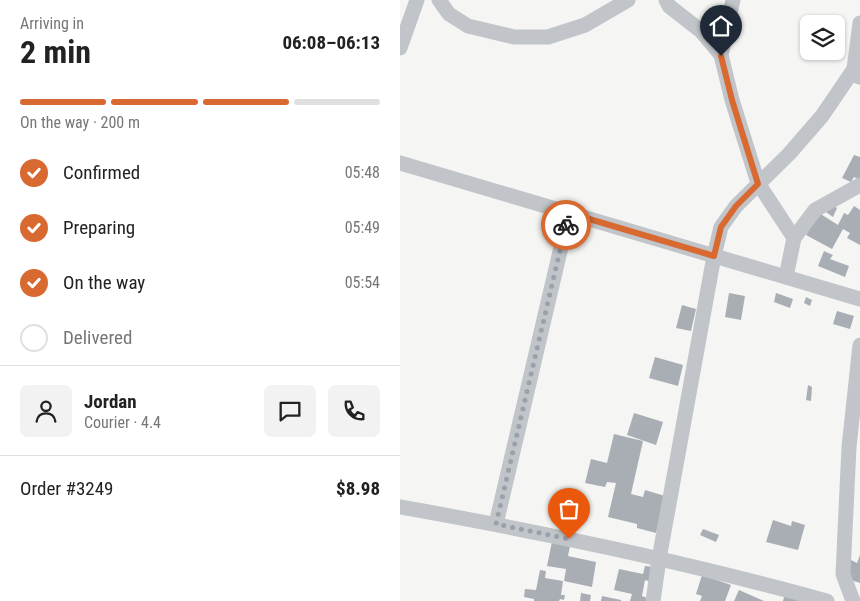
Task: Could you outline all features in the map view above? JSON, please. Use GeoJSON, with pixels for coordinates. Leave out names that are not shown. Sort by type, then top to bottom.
{"type":"FeatureCollection","features":[{"type":"Feature","properties":{"kind":"street"},"geometry":{"type":"LineString","coordinates":[[400,48],[417,0]]}},
{"type":"Feature","properties":{"kind":"street"},"geometry":{"type":"LineString","coordinates":[[439,0],[449,14],[468,26],[514,37],[548,36],[585,25],[628,0]]}},
{"type":"Feature","properties":{"kind":"street"},"geometry":{"type":"LineString","coordinates":[[721,56],[733,0]]}},
{"type":"Feature","properties":{"kind":"street"},"geometry":{"type":"LineString","coordinates":[[665,2],[701,31],[721,56],[732,100],[758,184],[794,238]]}},
{"type":"Feature","properties":{"kind":"street"},"geometry":{"type":"LineString","coordinates":[[653,601],[714,256],[721,227],[736,206],[789,154],[857,74],[860,23]]}},
{"type":"Feature","properties":{"kind":"street"},"geometry":{"type":"LineString","coordinates":[[400,163],[860,299]]}},
{"type":"Feature","properties":{"kind":"street"},"geometry":{"type":"LineString","coordinates":[[786,277],[794,238],[815,210],[860,185]]}},
{"type":"Feature","properties":{"kind":"street"},"geometry":{"type":"LineString","coordinates":[[496,524],[569,213]]}},
{"type":"Feature","properties":{"kind":"street"},"geometry":{"type":"LineString","coordinates":[[853,601],[843,574],[848,447],[860,345]]}},
{"type":"Feature","properties":{"kind":"street"},"geometry":{"type":"LineString","coordinates":[[400,507],[496,524],[659,559],[827,601]]}},
{"type":"Feature","properties":{"kind":"building"},"geometry":{"type":"Polygon","coordinates":[[[854,155],[860,157],[860,180],[854,177],[851,182],[842,178],[854,155]]]}},
{"type":"Feature","properties":{"kind":"building"},"geometry":{"type":"Polygon","coordinates":[[[830,204],[837,208],[833,217],[826,212],[830,204]]]}},
{"type":"Feature","properties":{"kind":"building"},"geometry":{"type":"Polygon","coordinates":[[[854,206],[860,210],[860,245],[847,238],[850,233],[843,229],[832,249],[806,235],[819,213],[838,225],[844,213],[848,215],[854,206]]]}},
{"type":"Feature","properties":{"kind":"building"},"geometry":{"type":"Polygon","coordinates":[[[824,251],[833,255],[830,259],[849,266],[845,277],[818,266],[824,251]]]}},
{"type":"Feature","properties":{"kind":"building"},"geometry":{"type":"Polygon","coordinates":[[[729,293],[745,296],[741,320],[725,317],[729,293]]]}},
{"type":"Feature","properties":{"kind":"building"},"geometry":{"type":"Polygon","coordinates":[[[776,293],[793,299],[790,308],[774,302],[776,293]]]}},
{"type":"Feature","properties":{"kind":"building"},"geometry":{"type":"Polygon","coordinates":[[[806,297],[812,300],[810,306],[804,303],[806,297]]]}},
{"type":"Feature","properties":{"kind":"building"},"geometry":{"type":"Polygon","coordinates":[[[682,305],[696,309],[691,331],[676,328],[682,305]]]}},
{"type":"Feature","properties":{"kind":"building"},"geometry":{"type":"Polygon","coordinates":[[[837,311],[854,316],[850,329],[833,324],[837,311]]]}},
{"type":"Feature","properties":{"kind":"building"},"geometry":{"type":"Polygon","coordinates":[[[655,357],[683,365],[678,386],[649,378],[655,357]]]}},
{"type":"Feature","properties":{"kind":"building"},"geometry":{"type":"Polygon","coordinates":[[[808,385],[812,387],[811,401],[806,400],[808,385]]]}},
{"type":"Feature","properties":{"kind":"building"},"geometry":{"type":"Polygon","coordinates":[[[634,413],[663,422],[656,445],[627,435],[634,413]]]}},
{"type":"Feature","properties":{"kind":"building"},"geometry":{"type":"Polygon","coordinates":[[[614,434],[643,441],[631,494],[643,497],[645,490],[665,496],[656,533],[637,528],[637,524],[608,517],[616,483],[607,482],[605,487],[585,483],[591,459],[607,463],[614,434]]]}},
{"type":"Feature","properties":{"kind":"building"},"geometry":{"type":"Polygon","coordinates":[[[773,520],[791,526],[792,521],[805,525],[798,550],[766,542],[773,520]]]}},
{"type":"Feature","properties":{"kind":"building"},"geometry":{"type":"Polygon","coordinates":[[[703,529],[719,535],[716,542],[700,535],[703,529]]]}},
{"type":"Feature","properties":{"kind":"building"},"geometry":{"type":"Polygon","coordinates":[[[553,537],[571,541],[568,556],[596,562],[592,587],[564,581],[566,569],[547,566],[553,537]]]}},
{"type":"Feature","properties":{"kind":"building"},"geometry":{"type":"Polygon","coordinates":[[[860,555],[860,583],[845,578],[851,560],[857,563],[860,555]]]}},
{"type":"Feature","properties":{"kind":"building"},"geometry":{"type":"Polygon","coordinates":[[[645,566],[654,567],[651,582],[645,580],[642,596],[647,598],[646,601],[630,601],[632,594],[614,590],[619,569],[643,574],[645,566]]]}},
{"type":"Feature","properties":{"kind":"building"},"geometry":{"type":"Polygon","coordinates":[[[540,570],[546,571],[545,578],[563,581],[561,595],[565,595],[564,600],[534,601],[534,599],[524,597],[525,589],[536,590],[540,570]]]}},
{"type":"Feature","properties":{"kind":"building"},"geometry":{"type":"Polygon","coordinates":[[[702,575],[731,585],[725,601],[700,601],[702,596],[696,594],[702,575]]]}},
{"type":"Feature","properties":{"kind":"building"},"geometry":{"type":"Polygon","coordinates":[[[739,590],[764,601],[734,601],[739,590]]]}},
{"type":"Feature","properties":{"kind":"building"},"geometry":{"type":"Polygon","coordinates":[[[581,593],[591,595],[590,601],[580,601],[581,593]]]}},
{"type":"Feature","properties":{"kind":"building"},"geometry":{"type":"Polygon","coordinates":[[[785,594],[801,601],[783,601],[785,594]]]}},
{"type":"Feature","properties":{"kind":"building"},"geometry":{"type":"Polygon","coordinates":[[[602,596],[621,600],[621,601],[601,601],[602,596]]]}},
{"type":"Feature","properties":{"kind":"way so far"},"geometry":{"type":"LineString","coordinates":[[566,225],[496,524],[569,539]]}},
{"type":"Feature","properties":{"kind":"route"},"geometry":{"type":"LineString","coordinates":[[566,225],[569,213],[714,256],[721,227],[736,206],[758,184],[732,100],[721,56]]}}]}
